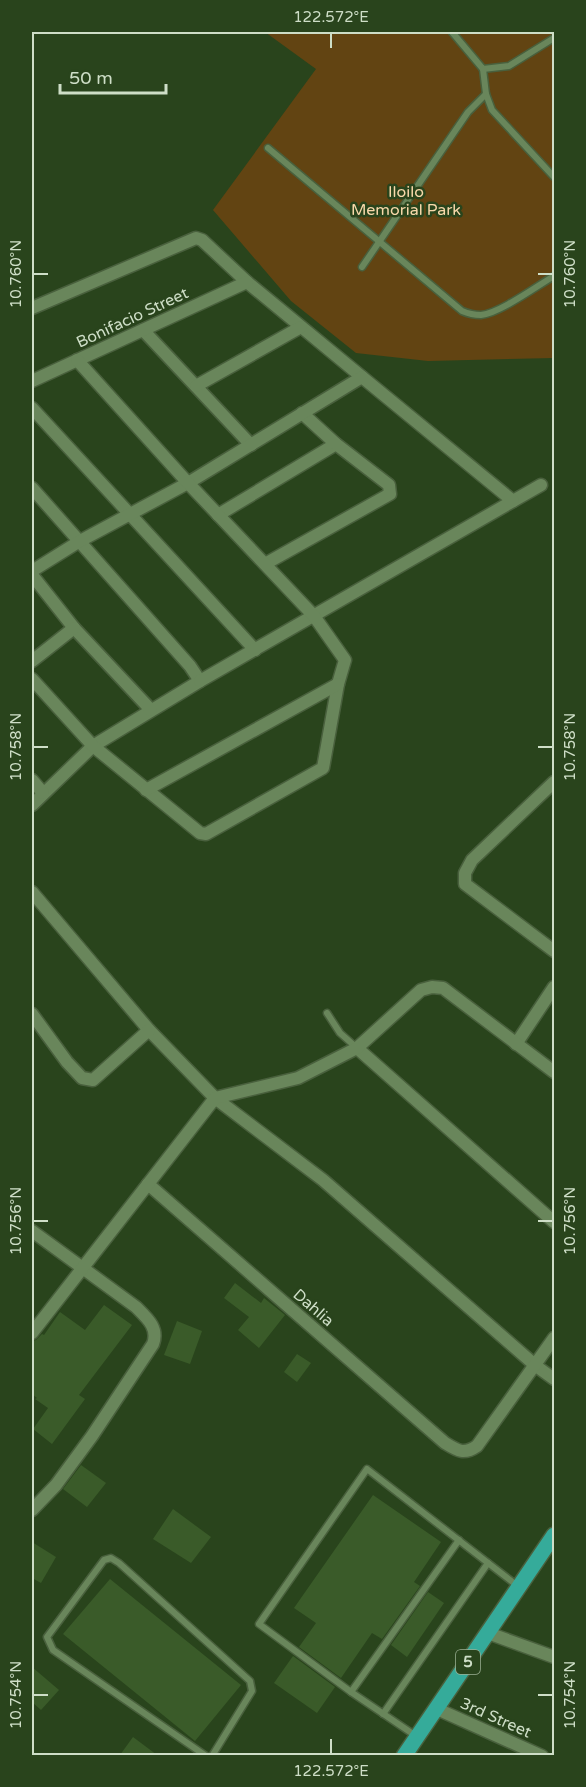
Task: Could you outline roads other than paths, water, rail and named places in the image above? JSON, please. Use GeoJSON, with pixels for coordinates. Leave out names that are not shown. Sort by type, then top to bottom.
{"type":"FeatureCollection","features":[{"type":"Feature","properties":{"kind":"main road","name":"5"},"geometry":{"type":"LineString","coordinates":[[404,1755],[555,1535]]}},
{"type":"Feature","properties":{"kind":"street"},"geometry":{"type":"LineString","coordinates":[[32,308],[196,238],[202,240],[247,282],[513,501]]}},
{"type":"Feature","properties":{"kind":"street","name":"Bonifacio Street"},"geometry":{"type":"LineString","coordinates":[[32,381],[247,282]]}},
{"type":"Feature","properties":{"kind":"street"},"geometry":{"type":"LineString","coordinates":[[196,387],[301,327]]}},
{"type":"Feature","properties":{"kind":"street"},"geometry":{"type":"LineString","coordinates":[[143,330],[251,444]]}},
{"type":"Feature","properties":{"kind":"street"},"geometry":{"type":"LineString","coordinates":[[32,679],[93,746],[201,833],[212,832],[323,768],[338,684],[345,660],[314,616],[188,483],[77,360]]}},
{"type":"Feature","properties":{"kind":"street"},"geometry":{"type":"LineString","coordinates":[[151,710],[75,628],[32,573],[80,541],[188,483],[362,376]]}},
{"type":"Feature","properties":{"kind":"street"},"geometry":{"type":"LineString","coordinates":[[32,408],[255,650]]}},
{"type":"Feature","properties":{"kind":"street"},"geometry":{"type":"LineString","coordinates":[[265,564],[390,494],[389,486],[336,444],[302,413]]}},
{"type":"Feature","properties":{"kind":"street"},"geometry":{"type":"LineString","coordinates":[[218,515],[336,444]]}},
{"type":"Feature","properties":{"kind":"street"},"geometry":{"type":"LineString","coordinates":[[32,805],[93,746],[200,681],[541,484]]}},
{"type":"Feature","properties":{"kind":"street"},"geometry":{"type":"LineString","coordinates":[[32,488],[190,666],[200,681]]}},
{"type":"Feature","properties":{"kind":"street"},"geometry":{"type":"LineString","coordinates":[[32,661],[75,628]]}},
{"type":"Feature","properties":{"kind":"street"},"geometry":{"type":"LineString","coordinates":[[146,790],[338,684]]}},
{"type":"Feature","properties":{"kind":"street"},"geometry":{"type":"LineString","coordinates":[[32,780],[43,793]]}},
{"type":"Feature","properties":{"kind":"street"},"geometry":{"type":"LineString","coordinates":[[555,782],[472,860],[465,873],[465,884],[555,951]]}},
{"type":"Feature","properties":{"kind":"street"},"geometry":{"type":"LineString","coordinates":[[32,892],[149,1030],[215,1098],[323,1180],[536,1366],[555,1379]]}},
{"type":"Feature","properties":{"kind":"street"},"geometry":{"type":"LineString","coordinates":[[32,1333],[215,1098],[298,1078],[357,1047],[421,990],[432,987],[443,988],[555,1072]]}},
{"type":"Feature","properties":{"kind":"street"},"geometry":{"type":"LineString","coordinates":[[516,1044],[555,987]]}},
{"type":"Feature","properties":{"kind":"street"},"geometry":{"type":"LineString","coordinates":[[32,1014],[66,1062],[82,1078],[93,1080],[149,1030]]}},
{"type":"Feature","properties":{"kind":"street"},"geometry":{"type":"LineString","coordinates":[[357,1047],[555,1222]]}},
{"type":"Feature","properties":{"kind":"street","name":"Dahlia"},"geometry":{"type":"LineString","coordinates":[[148,1184],[444,1443],[461,1452],[469,1451],[477,1446],[536,1366]]}},
{"type":"Feature","properties":{"kind":"street"},"geometry":{"type":"LineString","coordinates":[[32,1231],[136,1307],[148,1319],[156,1337],[92,1436],[56,1485],[32,1510]]}},
{"type":"Feature","properties":{"kind":"street"},"geometry":{"type":"LineString","coordinates":[[536,1366],[555,1338]]}},
{"type":"Feature","properties":{"kind":"street"},"geometry":{"type":"LineString","coordinates":[[488,1633],[555,1657]]}},
{"type":"Feature","properties":{"kind":"street","name":"3rd Street"},"geometry":{"type":"LineString","coordinates":[[437,1709],[542,1755]]}},
{"type":"Feature","properties":{"kind":"lane"},"geometry":{"type":"LineString","coordinates":[[452,32],[483,69],[486,94],[492,110],[555,177]]}},
{"type":"Feature","properties":{"kind":"lane"},"geometry":{"type":"LineString","coordinates":[[483,69],[509,66],[555,38]]}},
{"type":"Feature","properties":{"kind":"lane"},"geometry":{"type":"LineString","coordinates":[[362,267],[468,112],[486,94]]}},
{"type":"Feature","properties":{"kind":"lane"},"geometry":{"type":"LineString","coordinates":[[268,148],[462,311],[472,315],[483,315],[495,311],[555,276]]}},
{"type":"Feature","properties":{"kind":"lane"},"geometry":{"type":"LineString","coordinates":[[327,1013],[340,1033],[357,1047]]}},
{"type":"Feature","properties":{"kind":"lane"},"geometry":{"type":"LineString","coordinates":[[417,1737],[351,1692],[260,1624],[366,1469],[519,1587]]}},
{"type":"Feature","properties":{"kind":"lane"},"geometry":{"type":"LineString","coordinates":[[351,1692],[459,1540]]}},
{"type":"Feature","properties":{"kind":"lane"},"geometry":{"type":"LineString","coordinates":[[206,1755],[53,1650],[48,1643],[47,1637],[104,1560],[111,1558],[119,1563],[250,1681],[252,1691],[212,1755]]}},
{"type":"Feature","properties":{"kind":"lane"},"geometry":{"type":"LineString","coordinates":[[383,1714],[488,1563]]}},
{"type":"Feature","properties":{"kind":"park label","name":"Iloilo Memorial Park"},"geometry":{"type":"Point","coordinates":[406,200]}}]}
